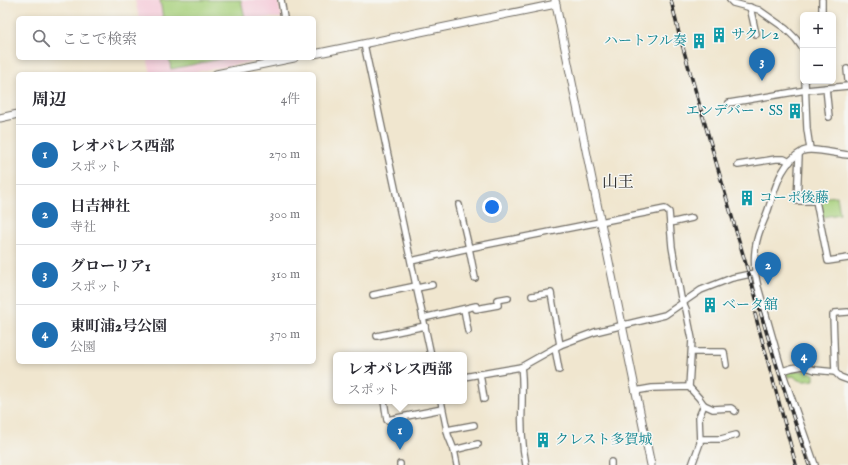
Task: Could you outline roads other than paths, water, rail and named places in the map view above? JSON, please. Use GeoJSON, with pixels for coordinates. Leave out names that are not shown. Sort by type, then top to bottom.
{"type":"FeatureCollection","features":[{"type":"Feature","properties":{"kind":"street"},"geometry":{"type":"LineString","coordinates":[[281,0],[284,16]]}},
{"type":"Feature","properties":{"kind":"street"},"geometry":{"type":"LineString","coordinates":[[730,0],[733,3],[759,10],[786,29],[796,38],[802,48]]}},
{"type":"Feature","properties":{"kind":"street"},"geometry":{"type":"LineString","coordinates":[[822,0],[822,12]]}},
{"type":"Feature","properties":{"kind":"street"},"geometry":{"type":"LineString","coordinates":[[316,54],[555,2],[651,465]]}},
{"type":"Feature","properties":{"kind":"street"},"geometry":{"type":"LineString","coordinates":[[750,7],[756,34]]}},
{"type":"Feature","properties":{"kind":"street"},"geometry":{"type":"LineString","coordinates":[[364,44],[430,352]]}},
{"type":"Feature","properties":{"kind":"street"},"geometry":{"type":"LineString","coordinates":[[226,72],[283,60]]}},
{"type":"Feature","properties":{"kind":"street"},"geometry":{"type":"LineString","coordinates":[[847,69],[848,80]]}},
{"type":"Feature","properties":{"kind":"street"},"geometry":{"type":"LineString","coordinates":[[805,84],[807,129],[810,149]]}},
{"type":"Feature","properties":{"kind":"street"},"geometry":{"type":"LineString","coordinates":[[729,103],[806,90],[848,86]]}},
{"type":"Feature","properties":{"kind":"street"},"geometry":{"type":"LineString","coordinates":[[826,88],[829,117]]}},
{"type":"Feature","properties":{"kind":"street"},"geometry":{"type":"LineString","coordinates":[[0,118],[16,114]]}},
{"type":"Feature","properties":{"kind":"street"},"geometry":{"type":"LineString","coordinates":[[815,465],[782,371],[755,273],[755,259],[758,236],[769,208],[777,181],[782,171],[790,162],[803,151],[810,149],[848,155]]}},
{"type":"Feature","properties":{"kind":"street"},"geometry":{"type":"LineString","coordinates":[[799,155],[797,201],[816,201],[828,261],[848,258]]}},
{"type":"Feature","properties":{"kind":"street"},"geometry":{"type":"LineString","coordinates":[[738,165],[776,159],[784,159],[790,162]]}},
{"type":"Feature","properties":{"kind":"street"},"geometry":{"type":"LineString","coordinates":[[459,205],[475,278]]}},
{"type":"Feature","properties":{"kind":"street"},"geometry":{"type":"LineString","coordinates":[[411,261],[600,221],[665,209],[669,212],[672,247],[681,298],[684,303],[692,339],[689,387],[704,405],[713,409],[731,408],[735,411]]}},
{"type":"Feature","properties":{"kind":"street"},"geometry":{"type":"LineString","coordinates":[[670,223],[692,218]]}},
{"type":"Feature","properties":{"kind":"street"},"geometry":{"type":"LineString","coordinates":[[467,377],[521,367],[558,346],[595,332],[665,315],[702,290],[732,278],[755,273]]}},
{"type":"Feature","properties":{"kind":"street"},"geometry":{"type":"LineString","coordinates":[[373,295],[432,285]]}},
{"type":"Feature","properties":{"kind":"street"},"geometry":{"type":"LineString","coordinates":[[532,296],[551,293],[558,346],[559,370]]}},
{"type":"Feature","properties":{"kind":"street"},"geometry":{"type":"LineString","coordinates":[[423,318],[476,306],[476,309],[498,305],[497,300],[508,298]]}},
{"type":"Feature","properties":{"kind":"street"},"geometry":{"type":"LineString","coordinates":[[464,309],[468,331]]}},
{"type":"Feature","properties":{"kind":"street"},"geometry":{"type":"LineString","coordinates":[[835,372],[833,315],[835,313],[848,312]]}},
{"type":"Feature","properties":{"kind":"street"},"geometry":{"type":"LineString","coordinates":[[377,336],[425,326]]}},
{"type":"Feature","properties":{"kind":"street"},"geometry":{"type":"LineString","coordinates":[[692,352],[724,352],[726,365]]}},
{"type":"Feature","properties":{"kind":"street"},"geometry":{"type":"LineString","coordinates":[[782,371],[803,366],[815,370],[835,372],[840,377],[848,380]]}},
{"type":"Feature","properties":{"kind":"street"},"geometry":{"type":"LineString","coordinates":[[521,367],[523,382],[522,402],[524,454],[526,465]]}},
{"type":"Feature","properties":{"kind":"street"},"geometry":{"type":"LineString","coordinates":[[480,374],[484,399]]}},
{"type":"Feature","properties":{"kind":"street"},"geometry":{"type":"LineString","coordinates":[[635,391],[652,388],[689,387]]}},
{"type":"Feature","properties":{"kind":"street"},"geometry":{"type":"LineString","coordinates":[[385,404],[388,420],[442,409]]}},
{"type":"Feature","properties":{"kind":"street"},"geometry":{"type":"LineString","coordinates":[[441,404],[457,465]]}},
{"type":"Feature","properties":{"kind":"street"},"geometry":{"type":"LineString","coordinates":[[692,465],[700,443],[700,417],[704,405]]}},
{"type":"Feature","properties":{"kind":"street"},"geometry":{"type":"LineString","coordinates":[[447,430],[474,425]]}},
{"type":"Feature","properties":{"kind":"street"},"geometry":{"type":"LineString","coordinates":[[700,439],[721,439],[736,435]]}},
{"type":"Feature","properties":{"kind":"street"},"geometry":{"type":"LineString","coordinates":[[454,450],[478,444]]}},
{"type":"Feature","properties":{"kind":"railway"},"geometry":{"type":"LineString","coordinates":[[671,0],[679,34],[774,358],[809,465]]}},
{"type":"Feature","properties":{"kind":"railway"},"geometry":{"type":"LineString","coordinates":[[755,314],[796,465]]}},
{"type":"Feature","properties":{"kind":"place","name":"サクレ2"},"geometry":{"type":"Point","coordinates":[719,35]}},
{"type":"Feature","properties":{"kind":"place","name":"ハートフル奏"},"geometry":{"type":"Point","coordinates":[699,41]}},
{"type":"Feature","properties":{"kind":"place","name":"グローリア1"},"geometry":{"type":"Point","coordinates":[762,81]}},
{"type":"Feature","properties":{"kind":"place","name":"エンデバー・SS"},"geometry":{"type":"Point","coordinates":[795,111]}},
{"type":"Feature","properties":{"kind":"place","name":"コーポ後藤"},"geometry":{"type":"Point","coordinates":[747,198]}},
{"type":"Feature","properties":{"kind":"place","name":"日吉神社"},"geometry":{"type":"Point","coordinates":[768,285]}},
{"type":"Feature","properties":{"kind":"place","name":"ベータ舘"},"geometry":{"type":"Point","coordinates":[710,305]}},
{"type":"Feature","properties":{"kind":"place","name":"東町浦2号公園"},"geometry":{"type":"Point","coordinates":[804,376]}},
{"type":"Feature","properties":{"kind":"place","name":"クレスト多賀城"},"geometry":{"type":"Point","coordinates":[543,440]}},
{"type":"Feature","properties":{"kind":"place","name":"レオパレス西部"},"geometry":{"type":"Point","coordinates":[400,450]}},
{"type":"Feature","properties":{"kind":"district","name":"山王"},"geometry":{"type":"Point","coordinates":[618,183]}}]}
